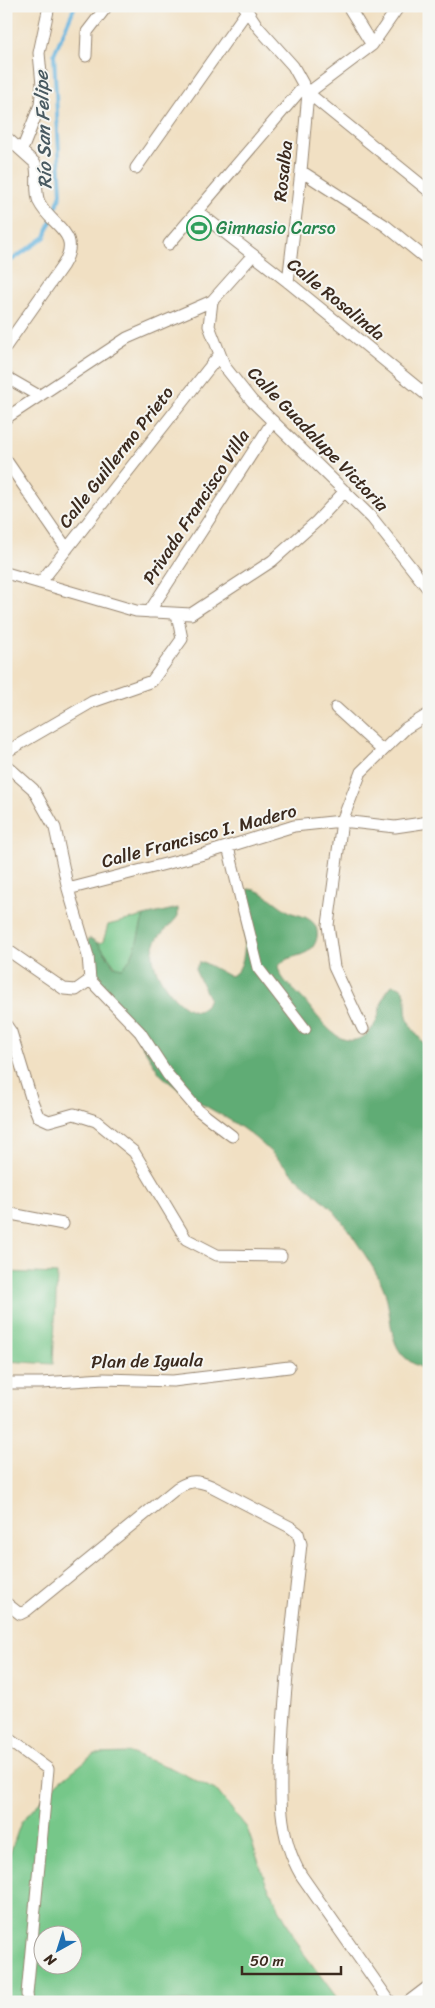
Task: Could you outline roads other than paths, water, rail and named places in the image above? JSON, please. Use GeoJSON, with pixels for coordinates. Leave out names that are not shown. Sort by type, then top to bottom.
{"type":"FeatureCollection","features":[{"type":"Feature","properties":{"kind":"street"},"geometry":{"type":"LineString","coordinates":[[22,150],[40,105],[42,85],[39,54],[49,6]]}},
{"type":"Feature","properties":{"kind":"street"},"geometry":{"type":"LineString","coordinates":[[86,56],[88,32],[107,6]]}},
{"type":"Feature","properties":{"kind":"street"},"geometry":{"type":"LineString","coordinates":[[348,6],[372,45]]}},
{"type":"Feature","properties":{"kind":"street"},"geometry":{"type":"LineString","coordinates":[[170,244],[306,89],[372,45],[399,6]]}},
{"type":"Feature","properties":{"kind":"street"},"geometry":{"type":"LineString","coordinates":[[136,168],[246,9],[258,27],[293,66],[306,89],[429,192]]}},
{"type":"Feature","properties":{"kind":"street","name":"Rosalba"},"geometry":{"type":"LineString","coordinates":[[288,282],[301,171],[306,89]]}},
{"type":"Feature","properties":{"kind":"street"},"geometry":{"type":"LineString","coordinates":[[6,136],[35,163],[37,197],[42,207],[63,231],[71,246],[67,258],[6,346]]}},
{"type":"Feature","properties":{"kind":"street"},"geometry":{"type":"LineString","coordinates":[[301,171],[386,226],[429,261]]}},
{"type":"Feature","properties":{"kind":"street","name":"Calle Rosalinda"},"geometry":{"type":"LineString","coordinates":[[197,211],[288,282],[429,397]]}},
{"type":"Feature","properties":{"kind":"street"},"geometry":{"type":"LineString","coordinates":[[6,418],[127,338],[212,301],[252,255]]}},
{"type":"Feature","properties":{"kind":"street","name":"Calle Guadalupe Victoria"},"geometry":{"type":"LineString","coordinates":[[212,301],[209,326],[225,367],[252,401],[372,518],[429,590]]}},
{"type":"Feature","properties":{"kind":"street","name":"Calle Guillermo Prieto"},"geometry":{"type":"LineString","coordinates":[[40,583],[220,354]]}},
{"type":"Feature","properties":{"kind":"street"},"geometry":{"type":"LineString","coordinates":[[6,376],[39,396]]}},
{"type":"Feature","properties":{"kind":"street","name":"Privada Francisco Villa"},"geometry":{"type":"LineString","coordinates":[[149,612],[273,421]]}},
{"type":"Feature","properties":{"kind":"street"},"geometry":{"type":"LineString","coordinates":[[6,460],[67,549]]}},
{"type":"Feature","properties":{"kind":"street"},"geometry":{"type":"LineString","coordinates":[[6,573],[136,611],[191,614],[272,561],[316,521],[345,491]]}},
{"type":"Feature","properties":{"kind":"street"},"geometry":{"type":"LineString","coordinates":[[6,752],[92,702],[152,681],[182,639],[178,614]]}},
{"type":"Feature","properties":{"kind":"street"},"geometry":{"type":"LineString","coordinates":[[336,708],[382,750]]}},
{"type":"Feature","properties":{"kind":"street"},"geometry":{"type":"LineString","coordinates":[[363,1029],[334,967],[328,925],[342,821],[361,772],[406,728],[429,714]]}},
{"type":"Feature","properties":{"kind":"street"},"geometry":{"type":"LineString","coordinates":[[6,765],[33,789],[55,828],[68,889],[88,956],[90,980],[140,1032],[168,1075],[198,1110],[232,1136]]}},
{"type":"Feature","properties":{"kind":"street","name":"Calle Francisco I. Madero"},"geometry":{"type":"LineString","coordinates":[[68,889],[228,847],[294,826],[342,821],[394,827],[429,822]]}},
{"type":"Feature","properties":{"kind":"street"},"geometry":{"type":"LineString","coordinates":[[228,847],[258,968],[305,1029]]}},
{"type":"Feature","properties":{"kind":"street"},"geometry":{"type":"LineString","coordinates":[[6,949],[64,989],[76,990],[90,980]]}},
{"type":"Feature","properties":{"kind":"street"},"geometry":{"type":"LineString","coordinates":[[6,1025],[11,1032],[38,1116],[49,1121],[74,1114],[96,1121],[134,1152],[186,1238],[216,1255],[281,1256]]}},
{"type":"Feature","properties":{"kind":"street"},"geometry":{"type":"LineString","coordinates":[[6,1213],[63,1224]]}},
{"type":"Feature","properties":{"kind":"street","name":"Plan de Iguala"},"geometry":{"type":"LineString","coordinates":[[6,1383],[41,1384],[112,1378],[173,1381],[289,1367]]}},
{"type":"Feature","properties":{"kind":"street"},"geometry":{"type":"LineString","coordinates":[[6,1603],[17,1613],[20,1614],[26,1611],[177,1488],[190,1481],[198,1481],[211,1486],[298,1533],[301,1544],[284,1713],[280,1801],[283,1823],[293,1860],[301,1875],[390,2002]]}},
{"type":"Feature","properties":{"kind":"street"},"geometry":{"type":"LineString","coordinates":[[6,1738],[48,1769],[27,1994],[28,2002]]}},
{"type":"Feature","properties":{"kind":"street"},"geometry":{"type":"LineString","coordinates":[[408,2002],[429,1986]]}},
{"type":"Feature","properties":{"kind":"waterway","name":"Río San Felipe"},"geometry":{"type":"LineString","coordinates":[[6,264],[45,237],[61,194],[54,54],[75,6]]}},
{"type":"Feature","properties":{"kind":"place","name":"Gimnasio Carso"},"geometry":{"type":"Point","coordinates":[199,228]}}]}
